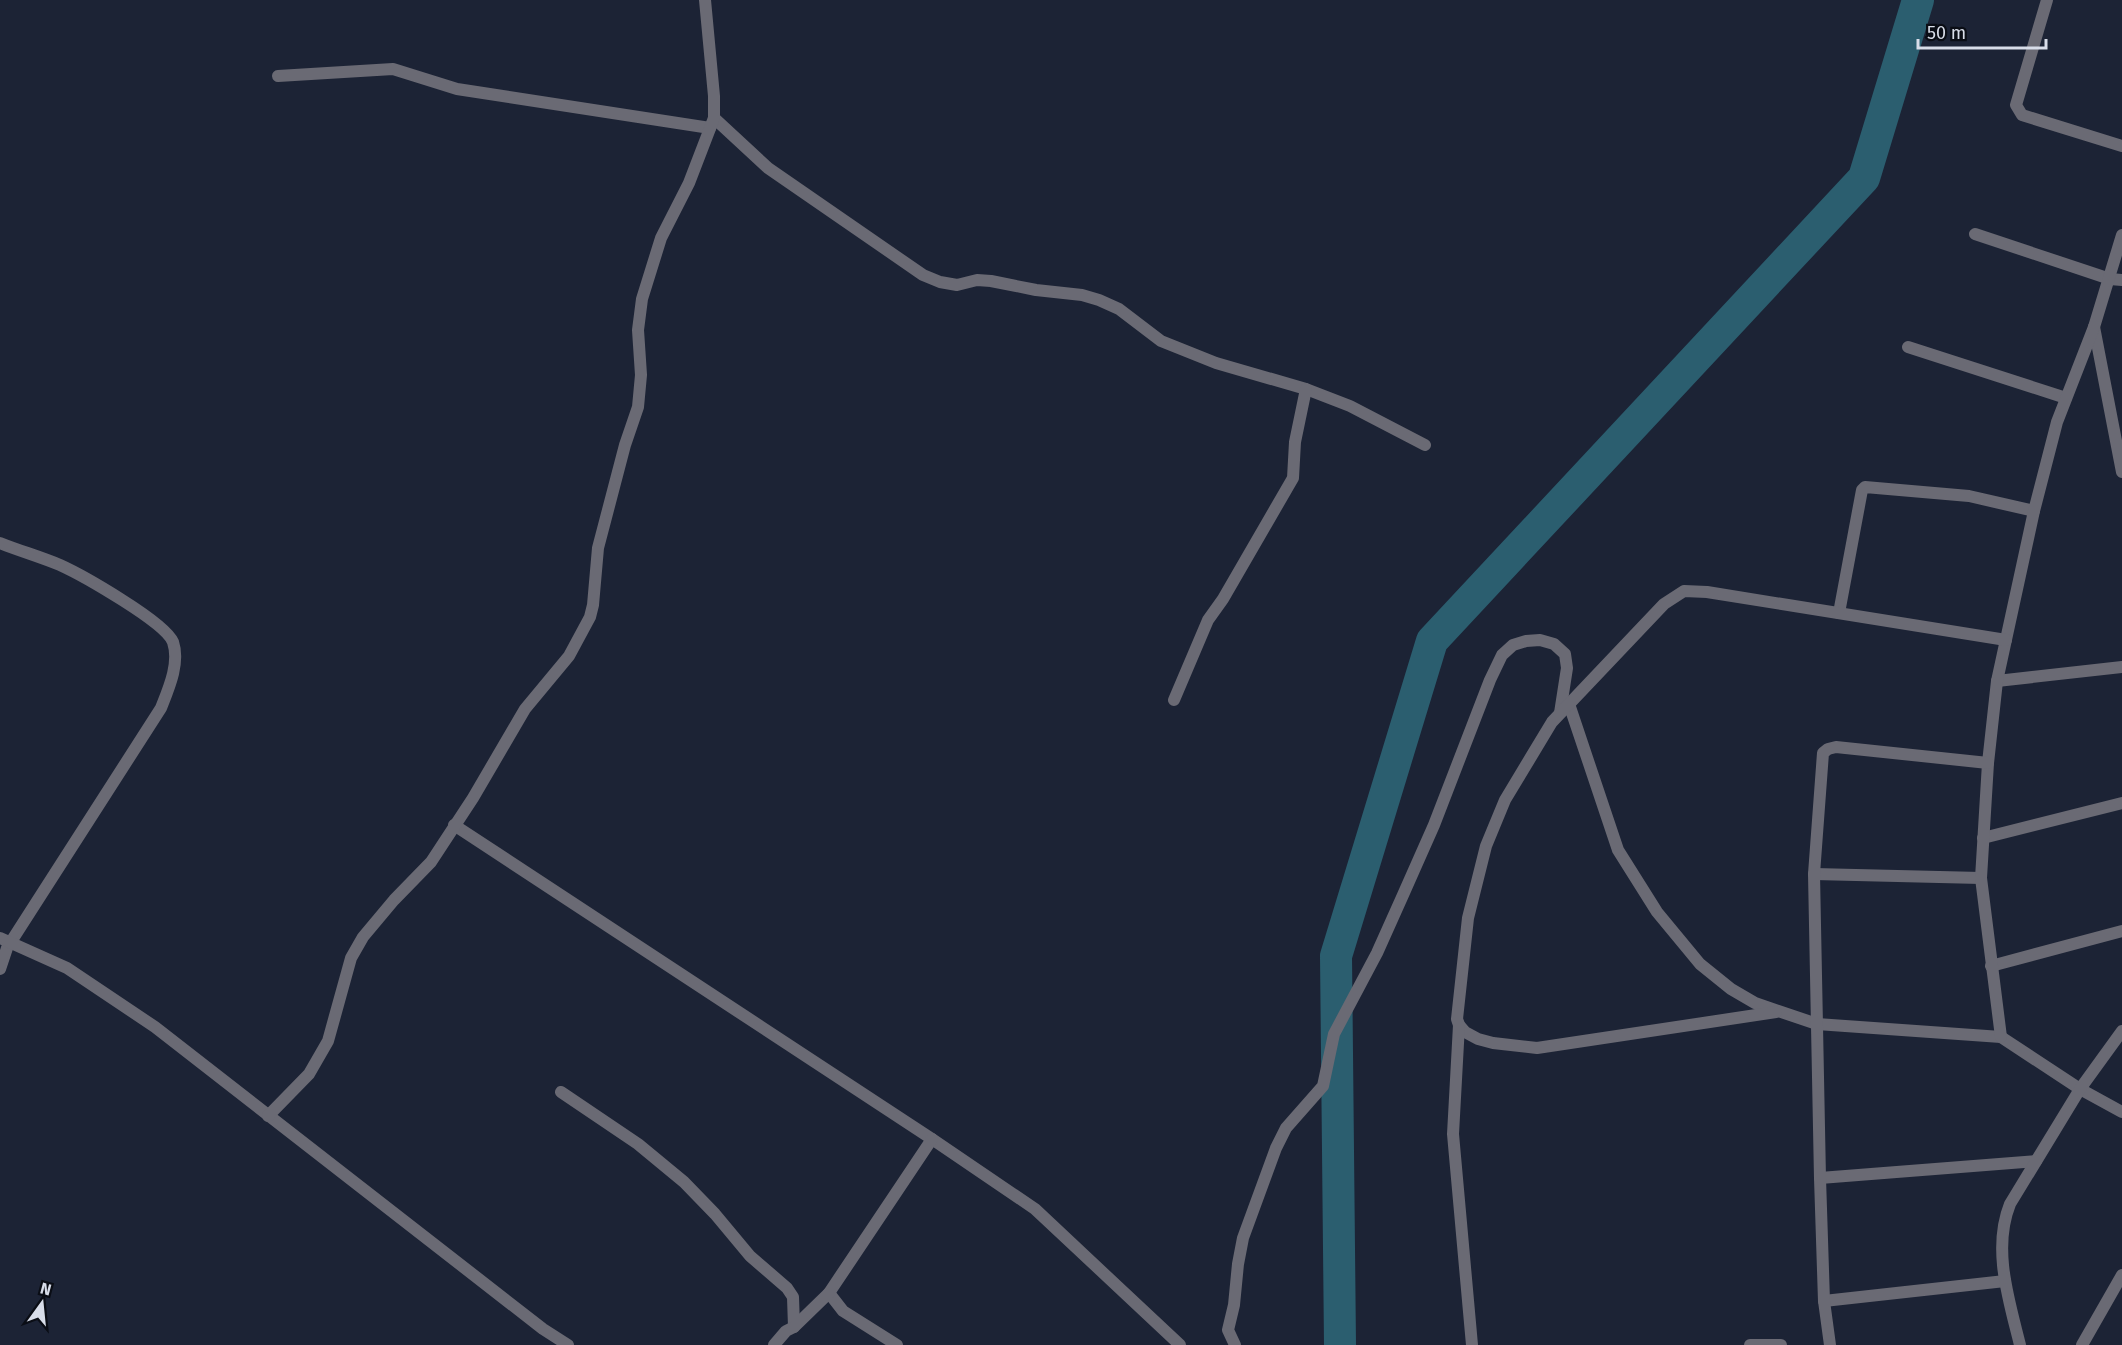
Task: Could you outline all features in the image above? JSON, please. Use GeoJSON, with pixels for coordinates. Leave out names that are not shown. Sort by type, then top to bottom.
{"type":"FeatureCollection","features":[{"type":"Feature","properties":{"kind":"street"},"geometry":{"type":"LineString","coordinates":[[268,1116],[309,1074],[328,1041],[351,958],[363,937],[394,900],[431,862],[473,798],[525,709],[569,656],[590,617],[598,548],[625,445],[638,407],[641,375],[638,330],[642,299],[661,238],[689,183],[712,123],[714,96],[705,0]]}},
{"type":"Feature","properties":{"kind":"street"},"geometry":{"type":"LineString","coordinates":[[2047,0],[2016,105],[2022,115],[2122,146]]}},
{"type":"Feature","properties":{"kind":"street"},"geometry":{"type":"LineString","coordinates":[[278,76],[393,69],[457,89],[712,123],[768,168],[923,275],[940,282],[957,285],[977,280],[991,281],[1036,290],[1082,295],[1100,300],[1119,309],[1161,341],[1216,363],[1350,406],[1425,445]]}},
{"type":"Feature","properties":{"kind":"street"},"geometry":{"type":"LineString","coordinates":[[1975,234],[2116,280]]}},
{"type":"Feature","properties":{"kind":"street"},"geometry":{"type":"LineString","coordinates":[[2001,1037],[1981,878],[1988,763],[1997,681],[2034,511],[2057,422],[2094,327],[2116,280],[2122,235]]}},
{"type":"Feature","properties":{"kind":"street"},"geometry":{"type":"LineString","coordinates":[[2094,327],[2117,418],[2122,472]]}},
{"type":"Feature","properties":{"kind":"street"},"geometry":{"type":"LineString","coordinates":[[1908,346],[2066,398]]}},
{"type":"Feature","properties":{"kind":"street"},"geometry":{"type":"LineString","coordinates":[[1174,700],[1208,620],[1223,599],[1293,478],[1295,442],[1306,390]]}},
{"type":"Feature","properties":{"kind":"street"},"geometry":{"type":"LineString","coordinates":[[1839,613],[1862,490],[1865,487],[1969,496],[2034,511]]}},
{"type":"Feature","properties":{"kind":"street"},"geometry":{"type":"LineString","coordinates":[[0,543],[61,566],[157,622],[172,639],[176,654],[169,686],[161,708],[5,940],[0,969]]}},
{"type":"Feature","properties":{"kind":"street"},"geometry":{"type":"LineString","coordinates":[[1472,1345],[1453,1134],[1459,1025],[1457,1019],[1468,918],[1486,846],[1505,800],[1552,722],[1664,604],[1684,591],[1707,592],[2006,639]]}},
{"type":"Feature","properties":{"kind":"street"},"geometry":{"type":"LineString","coordinates":[[1235,1345],[1228,1330],[1243,1238],[1276,1148],[1286,1128],[1323,1086],[1334,1034],[1377,953],[1403,895],[1434,825],[1490,680],[1502,655],[1513,645],[1526,641],[1540,640],[1554,644],[1565,654],[1567,668],[1565,709],[1618,850],[1657,912],[1700,964],[1723,983],[1755,1003],[1817,1024],[2001,1037],[2080,1089],[2122,1112]]}},
{"type":"Feature","properties":{"kind":"street"},"geometry":{"type":"LineString","coordinates":[[1997,681],[2122,667]]}},
{"type":"Feature","properties":{"kind":"street"},"geometry":{"type":"LineString","coordinates":[[1830,1345],[1824,1301],[1814,874],[1823,753],[1836,747],[1988,763]]}},
{"type":"Feature","properties":{"kind":"street"},"geometry":{"type":"LineString","coordinates":[[1983,838],[2122,803]]}},
{"type":"Feature","properties":{"kind":"street"},"geometry":{"type":"LineString","coordinates":[[454,825],[1035,1209],[1180,1345]]}},
{"type":"Feature","properties":{"kind":"street"},"geometry":{"type":"LineString","coordinates":[[1814,874],[1981,878]]}},
{"type":"Feature","properties":{"kind":"street"},"geometry":{"type":"LineString","coordinates":[[1991,966],[2122,931]]}},
{"type":"Feature","properties":{"kind":"street"},"geometry":{"type":"LineString","coordinates":[[5,940],[67,968],[155,1027],[543,1329],[568,1345]]}},
{"type":"Feature","properties":{"kind":"street"},"geometry":{"type":"LineString","coordinates":[[1459,1025],[1465,1032],[1478,1039],[1492,1043],[1537,1048],[1780,1011]]}},
{"type":"Feature","properties":{"kind":"street"},"geometry":{"type":"LineString","coordinates":[[2020,1345],[2005,1281],[2003,1227],[2006,1215],[2010,1204],[2080,1089],[2122,1031]]}},
{"type":"Feature","properties":{"kind":"street"},"geometry":{"type":"LineString","coordinates":[[561,1092],[638,1144],[684,1182],[715,1214],[750,1256],[787,1288],[793,1297],[794,1327]]}},
{"type":"Feature","properties":{"kind":"street"},"geometry":{"type":"LineString","coordinates":[[774,1345],[786,1331],[794,1327],[829,1293],[932,1139]]}},
{"type":"Feature","properties":{"kind":"street"},"geometry":{"type":"LineString","coordinates":[[1820,1178],[2036,1161]]}},
{"type":"Feature","properties":{"kind":"street"},"geometry":{"type":"LineString","coordinates":[[2082,1345],[2122,1275]]}},
{"type":"Feature","properties":{"kind":"street"},"geometry":{"type":"LineString","coordinates":[[1824,1301],[2005,1281]]}},
{"type":"Feature","properties":{"kind":"street"},"geometry":{"type":"LineString","coordinates":[[829,1293],[843,1311],[897,1345]]}},
{"type":"Feature","properties":{"kind":"street"},"geometry":{"type":"LineString","coordinates":[[1750,1345],[1781,1345]]}},
{"type":"Feature","properties":{"kind":"waterway"},"geometry":{"type":"LineString","coordinates":[[1340,1345],[1336,956],[1432,641],[1864,178],[1918,0]]}}]}
